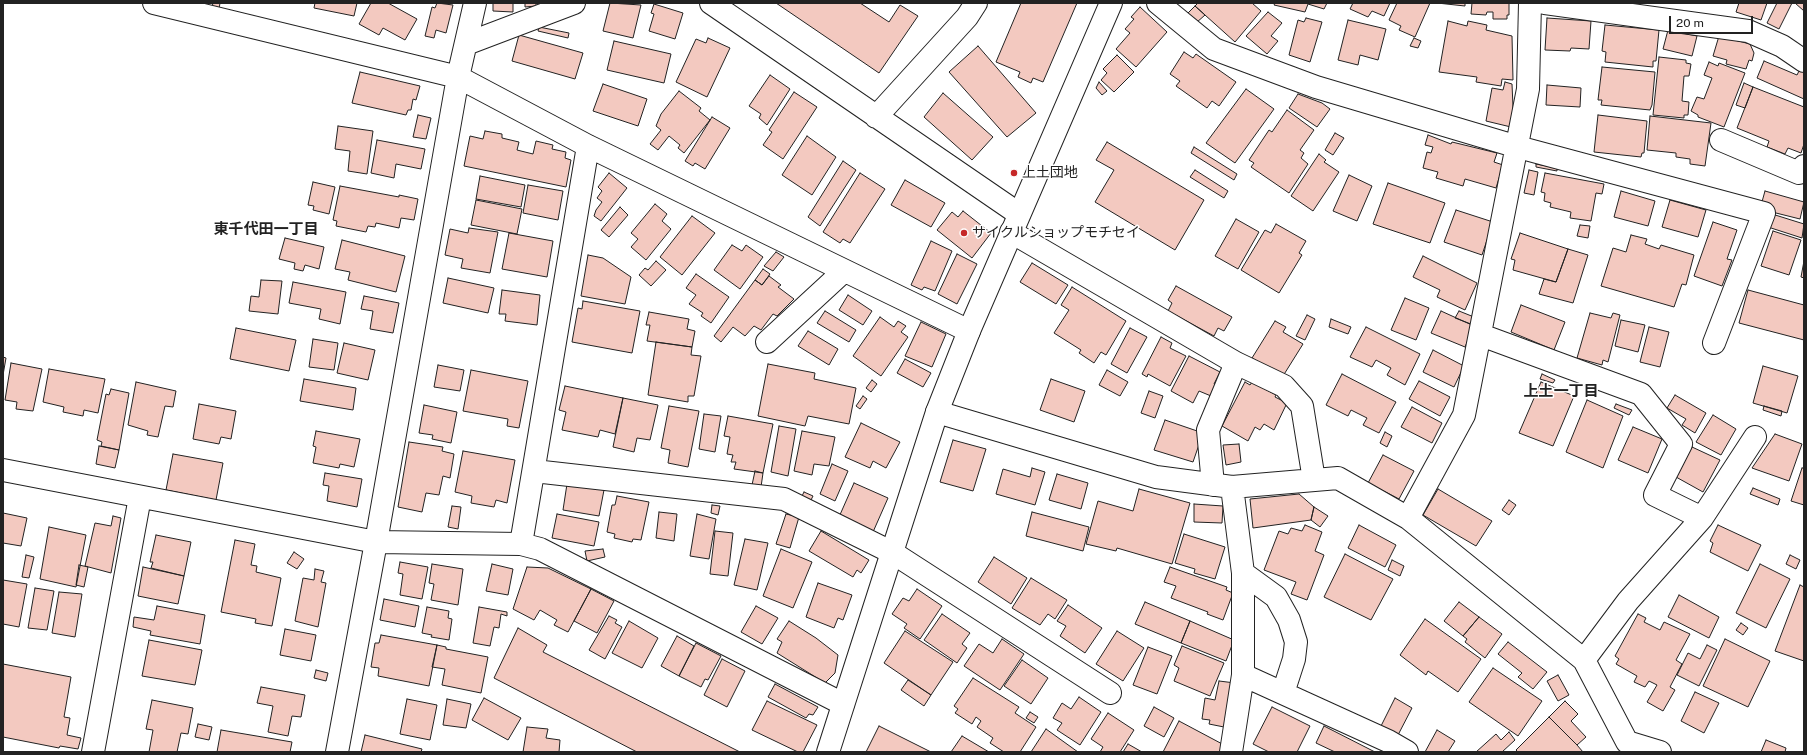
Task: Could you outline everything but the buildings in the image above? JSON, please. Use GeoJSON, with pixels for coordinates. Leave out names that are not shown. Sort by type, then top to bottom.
{"type":"FeatureCollection","features":[{"type":"Feature","properties":{"kind":"street"},"geometry":{"type":"LineString","coordinates":[[154,3],[458,77],[588,146],[969,331]]}},
{"type":"Feature","properties":{"kind":"street"},"geometry":{"type":"LineString","coordinates":[[337,752],[376,542],[458,77],[475,3]]}},
{"type":"Feature","properties":{"kind":"street"},"geometry":{"type":"LineString","coordinates":[[466,44],[574,3]]}},
{"type":"Feature","properties":{"kind":"street"},"geometry":{"type":"LineString","coordinates":[[711,3],[876,117],[1015,223],[1236,363],[1284,386],[1302,406],[1314,480]]}},
{"type":"Feature","properties":{"kind":"street"},"geometry":{"type":"LineString","coordinates":[[876,117],[967,17],[976,3]]}},
{"type":"Feature","properties":{"kind":"street"},"geometry":{"type":"LineString","coordinates":[[828,752],[937,412],[969,331],[1015,223],[1112,3]]}},
{"type":"Feature","properties":{"kind":"street"},"geometry":{"type":"LineString","coordinates":[[1158,3],[1214,50],[1316,87],[1518,147],[1764,213],[1714,343]]}},
{"type":"Feature","properties":{"kind":"street"},"geometry":{"type":"LineString","coordinates":[[1408,518],[1464,415],[1518,147],[1528,89],[1530,3]]}},
{"type":"Feature","properties":{"kind":"street"},"geometry":{"type":"LineString","coordinates":[[1545,3],[1748,31],[1782,46],[1804,61]]}},
{"type":"Feature","properties":{"kind":"street"},"geometry":{"type":"LineString","coordinates":[[1721,140],[1799,173],[1804,166]]}},
{"type":"Feature","properties":{"kind":"street"},"geometry":{"type":"LineString","coordinates":[[521,544],[588,146]]}},
{"type":"Feature","properties":{"kind":"street"},"geometry":{"type":"LineString","coordinates":[[767,342],[844,271]]}},
{"type":"Feature","properties":{"kind":"street"},"geometry":{"type":"LineString","coordinates":[[1481,335],[1641,394],[1681,444],[1655,495],[1702,518]]}},
{"type":"Feature","properties":{"kind":"street"},"geometry":{"type":"LineString","coordinates":[[1231,752],[1243,675],[1243,572],[1208,430],[1236,363]]}},
{"type":"Feature","properties":{"kind":"street"},"geometry":{"type":"LineString","coordinates":[[937,412],[1156,477],[1222,486],[1338,478],[1408,518],[1584,660],[1624,747],[1660,752]]}},
{"type":"Feature","properties":{"kind":"street"},"geometry":{"type":"LineString","coordinates":[[1584,660],[1628,601],[1702,518],[1755,437]]}},
{"type":"Feature","properties":{"kind":"street"},"geometry":{"type":"LineString","coordinates":[[3,470],[376,542],[521,544],[540,549],[843,704]]}},
{"type":"Feature","properties":{"kind":"street"},"geometry":{"type":"LineString","coordinates":[[534,471],[784,499],[893,553],[1110,693]]}},
{"type":"Feature","properties":{"kind":"street"},"geometry":{"type":"LineString","coordinates":[[93,752],[140,497]]}},
{"type":"Feature","properties":{"kind":"street"},"geometry":{"type":"LineString","coordinates":[[1243,572],[1276,597],[1289,620],[1296,642],[1294,659],[1283,693]]}},
{"type":"Feature","properties":{"kind":"street"},"geometry":{"type":"LineString","coordinates":[[1243,675],[1388,741],[1407,752]]}},
{"type":"Feature","properties":{"kind":"place","name":"上土団地"},"geometry":{"type":"Point","coordinates":[1014,173]}},
{"type":"Feature","properties":{"kind":"place","name":"サイクルショップモチセイ"},"geometry":{"type":"Point","coordinates":[964,233]}},
{"type":"Feature","properties":{"kind":"district","name":"東千代田一丁目"},"geometry":{"type":"Point","coordinates":[266,229]}},
{"type":"Feature","properties":{"kind":"district","name":"上土一丁目"},"geometry":{"type":"Point","coordinates":[1561,391]}}]}
